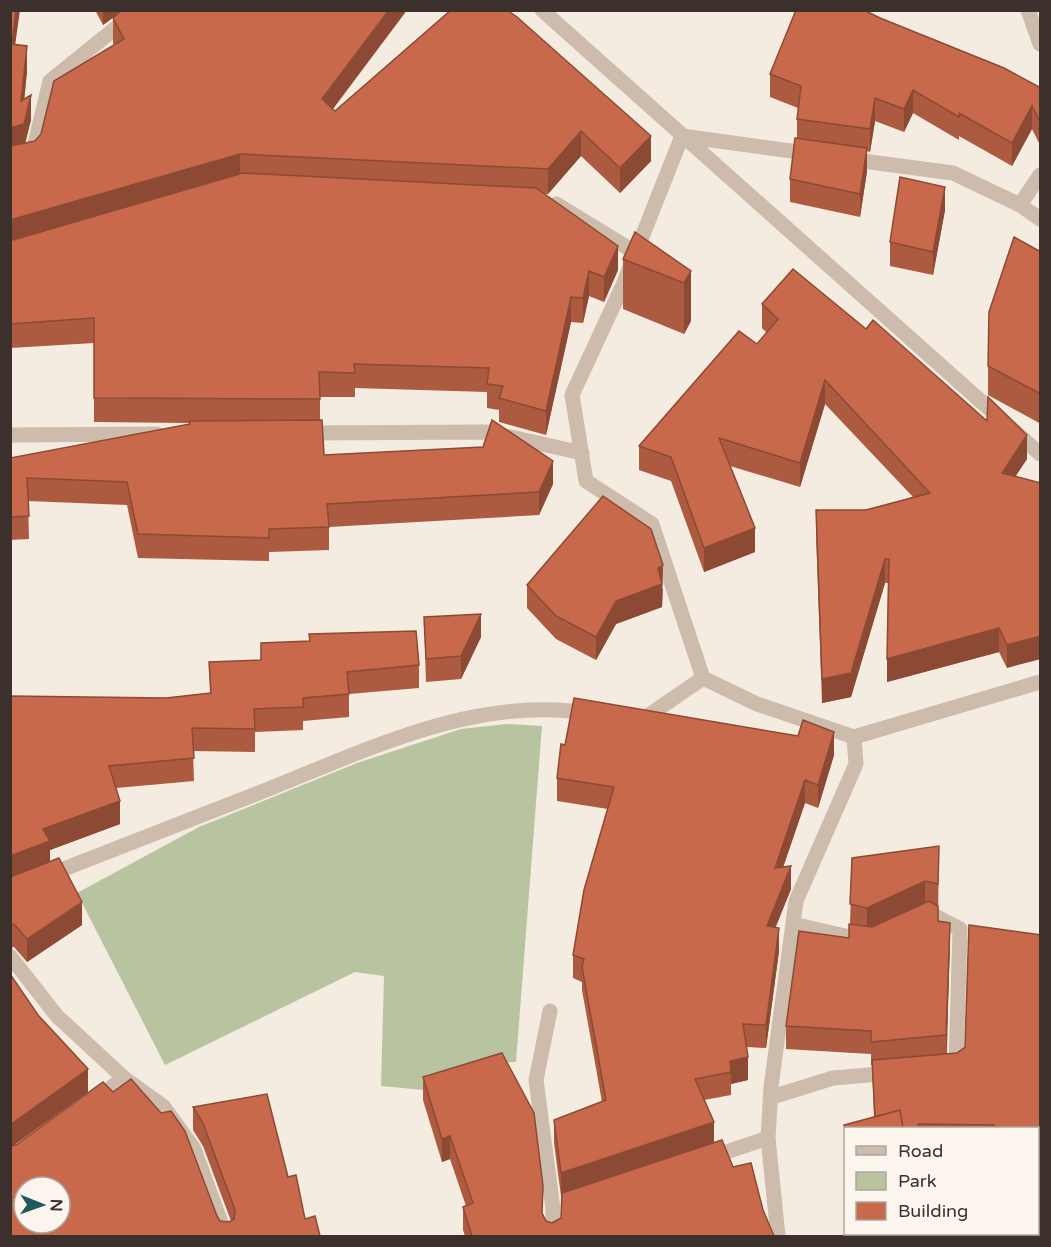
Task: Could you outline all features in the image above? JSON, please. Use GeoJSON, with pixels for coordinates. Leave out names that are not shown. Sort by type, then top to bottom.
{"type":"FeatureCollection","features":[{"type":"Feature","properties":{"kind":"street"},"geometry":{"type":"LineString","coordinates":[[10,162],[32,156],[50,81],[138,10]]}},
{"type":"Feature","properties":{"kind":"street"},"geometry":{"type":"LineString","coordinates":[[542,10],[1041,454]]}},
{"type":"Feature","properties":{"kind":"street"},"geometry":{"type":"LineString","coordinates":[[1028,10],[1041,44]]}},
{"type":"Feature","properties":{"kind":"street"},"geometry":{"type":"LineString","coordinates":[[682,136],[953,173],[1020,205],[1041,219]]}},
{"type":"Feature","properties":{"kind":"street"},"geometry":{"type":"LineString","coordinates":[[682,136],[636,253],[572,395],[586,481],[652,524],[703,678],[758,704],[854,737],[1041,682]]}},
{"type":"Feature","properties":{"kind":"street"},"geometry":{"type":"LineString","coordinates":[[1020,205],[1041,175]]}},
{"type":"Feature","properties":{"kind":"street"},"geometry":{"type":"LineString","coordinates":[[544,203],[556,204],[636,253]]}},
{"type":"Feature","properties":{"kind":"street"},"geometry":{"type":"LineString","coordinates":[[285,433],[488,432],[582,453]]}},
{"type":"Feature","properties":{"kind":"street"},"geometry":{"type":"LineString","coordinates":[[10,435],[177,434]]}},
{"type":"Feature","properties":{"kind":"street"},"geometry":{"type":"LineString","coordinates":[[10,890],[394,740],[494,711],[565,709],[640,722],[703,678]]}},
{"type":"Feature","properties":{"kind":"street"},"geometry":{"type":"LineString","coordinates":[[778,1236],[768,1138],[796,901],[856,764],[854,737]]}},
{"type":"Feature","properties":{"kind":"street"},"geometry":{"type":"LineString","coordinates":[[908,923],[929,913],[960,929],[956,1067],[934,1069]]}},
{"type":"Feature","properties":{"kind":"street"},"geometry":{"type":"LineString","coordinates":[[794,924],[868,941],[878,937]]}},
{"type":"Feature","properties":{"kind":"street"},"geometry":{"type":"LineString","coordinates":[[10,956],[57,1016],[124,1078],[163,1106],[194,1149],[226,1236]]}},
{"type":"Feature","properties":{"kind":"street"},"geometry":{"type":"LineString","coordinates":[[550,1011],[536,1080],[559,1207],[552,1236]]}},
{"type":"Feature","properties":{"kind":"street"},"geometry":{"type":"LineString","coordinates":[[772,1096],[833,1078],[911,1071]]}},
{"type":"Feature","properties":{"kind":"street"},"geometry":{"type":"LineString","coordinates":[[77,1112],[124,1078]]}},
{"type":"Feature","properties":{"kind":"street"},"geometry":{"type":"LineString","coordinates":[[688,1164],[768,1138]]}},
{"type":"Feature","properties":{"kind":"green space"},"geometry":{"type":"Polygon","coordinates":[[[507,724],[542,726],[516,1062],[499,1062],[424,1090],[381,1086],[384,976],[355,972],[165,1065],[77,893],[199,827],[357,763],[461,729],[507,724]]]}},
{"type":"Feature","properties":{"kind":"building"},"geometry":{"type":"Polygon","coordinates":[[[10,10],[16,10],[12,44],[27,46],[21,101],[31,95],[24,124],[10,128],[10,10]]]}},
{"type":"Feature","properties":{"kind":"building"},"geometry":{"type":"Polygon","coordinates":[[[122,10],[389,10],[322,99],[335,111],[451,10],[507,10],[651,136],[620,168],[581,131],[548,169],[240,154],[10,220],[10,146],[35,141],[41,134],[54,81],[124,39],[113,18],[122,10]]]}},
{"type":"Feature","properties":{"kind":"building"},"geometry":{"type":"Polygon","coordinates":[[[796,10],[864,10],[1004,68],[1041,88],[1041,124],[1032,106],[1012,143],[959,113],[959,117],[913,90],[904,109],[875,98],[870,129],[797,119],[801,86],[770,74],[796,10]]]}},
{"type":"Feature","properties":{"kind":"building"},"geometry":{"type":"Polygon","coordinates":[[[795,138],[867,148],[860,194],[790,179],[795,138]]]}},
{"type":"Feature","properties":{"kind":"building"},"geometry":{"type":"Polygon","coordinates":[[[243,173],[536,188],[618,246],[604,277],[589,271],[583,298],[571,297],[546,411],[499,398],[503,386],[487,384],[489,368],[354,364],[355,373],[319,372],[320,399],[94,398],[94,318],[10,324],[10,239],[243,173]]]}},
{"type":"Feature","properties":{"kind":"building"},"geometry":{"type":"Polygon","coordinates":[[[900,177],[945,187],[933,252],[890,242],[900,177]]]}},
{"type":"Feature","properties":{"kind":"building"},"geometry":{"type":"Polygon","coordinates":[[[635,232],[691,271],[684,283],[623,259],[635,232]]]}},
{"type":"Feature","properties":{"kind":"building"},"geometry":{"type":"Polygon","coordinates":[[[1014,237],[1041,252],[1041,394],[988,366],[989,312],[1014,237]]]}},
{"type":"Feature","properties":{"kind":"building"},"geometry":{"type":"Polygon","coordinates":[[[793,269],[866,329],[873,320],[987,421],[988,397],[1027,435],[1002,473],[1041,483],[1041,636],[1007,645],[999,628],[887,659],[889,559],[885,559],[851,673],[822,679],[816,510],[866,510],[930,493],[825,380],[800,463],[719,438],[755,528],[704,548],[671,457],[639,446],[739,331],[757,344],[778,319],[762,304],[793,269]]]}},
{"type":"Feature","properties":{"kind":"building"},"geometry":{"type":"Polygon","coordinates":[[[322,420],[324,455],[483,447],[492,420],[553,461],[539,492],[327,504],[329,527],[269,529],[269,538],[138,534],[127,482],[27,478],[29,516],[10,517],[10,458],[190,424],[189,421],[322,420]]]}},
{"type":"Feature","properties":{"kind":"building"},"geometry":{"type":"Polygon","coordinates":[[[603,496],[651,529],[663,565],[658,568],[662,584],[616,601],[596,637],[556,616],[527,585],[603,496]]]}},
{"type":"Feature","properties":{"kind":"building"},"geometry":{"type":"Polygon","coordinates":[[[481,614],[461,656],[426,659],[424,617],[481,614]]]}},
{"type":"Feature","properties":{"kind":"building"},"geometry":{"type":"Polygon","coordinates":[[[416,631],[419,665],[347,672],[349,694],[303,698],[303,707],[254,709],[255,729],[192,728],[194,758],[109,766],[120,801],[43,829],[50,841],[10,856],[10,696],[166,698],[211,693],[209,662],[261,660],[261,643],[310,641],[309,634],[416,631]]]}},
{"type":"Feature","properties":{"kind":"building"},"geometry":{"type":"Polygon","coordinates":[[[574,698],[798,736],[803,720],[834,732],[818,785],[805,780],[775,868],[791,866],[767,926],[779,928],[766,1025],[743,1024],[748,1057],[730,1061],[731,1072],[695,1079],[714,1122],[561,1173],[554,1120],[606,1100],[582,967],[584,959],[573,955],[584,890],[614,787],[557,778],[561,744],[565,745],[574,698]]]}},
{"type":"Feature","properties":{"kind":"building"},"geometry":{"type":"Polygon","coordinates":[[[939,846],[938,884],[925,881],[867,908],[850,904],[852,858],[939,846]]]}},
{"type":"Feature","properties":{"kind":"building"},"geometry":{"type":"Polygon","coordinates":[[[59,858],[82,902],[27,939],[14,924],[10,925],[10,876],[59,858]]]}},
{"type":"Feature","properties":{"kind":"building"},"geometry":{"type":"Polygon","coordinates":[[[929,901],[938,906],[938,921],[950,923],[946,1035],[871,1042],[871,1031],[786,1026],[799,931],[849,938],[849,924],[872,927],[929,901]]]}},
{"type":"Feature","properties":{"kind":"building"},"geometry":{"type":"Polygon","coordinates":[[[969,925],[1041,935],[1041,1236],[1012,1236],[1039,1235],[1039,1127],[918,1124],[919,1127],[903,1127],[900,1110],[875,1117],[872,1060],[957,1053],[965,1047],[969,925]]]}},
{"type":"Feature","properties":{"kind":"building"},"geometry":{"type":"Polygon","coordinates":[[[10,974],[38,1015],[88,1069],[10,1125],[10,974]]]}},
{"type":"Feature","properties":{"kind":"building"},"geometry":{"type":"Polygon","coordinates":[[[502,1053],[534,1113],[543,1186],[542,1213],[546,1221],[552,1223],[561,1218],[562,1193],[722,1140],[733,1167],[751,1163],[763,1210],[774,1236],[472,1236],[463,1207],[473,1203],[450,1136],[442,1139],[423,1077],[502,1053]]]}},
{"type":"Feature","properties":{"kind":"building"},"geometry":{"type":"Polygon","coordinates":[[[131,1079],[161,1113],[171,1111],[185,1131],[217,1216],[220,1221],[229,1222],[234,1219],[235,1210],[203,1123],[193,1107],[267,1094],[288,1177],[296,1175],[305,1219],[315,1216],[320,1236],[10,1236],[10,1146],[16,1145],[103,1082],[113,1092],[131,1079]]]}},
{"type":"Feature","properties":{"kind":"building"},"geometry":{"type":"Polygon","coordinates":[[[900,1110],[903,1127],[845,1127],[844,1125],[900,1110]]]}},
{"type":"Feature","properties":{"kind":"building"},"geometry":{"type":"Polygon","coordinates":[[[922,1235],[922,1236],[864,1236],[922,1235]]]}}]}
